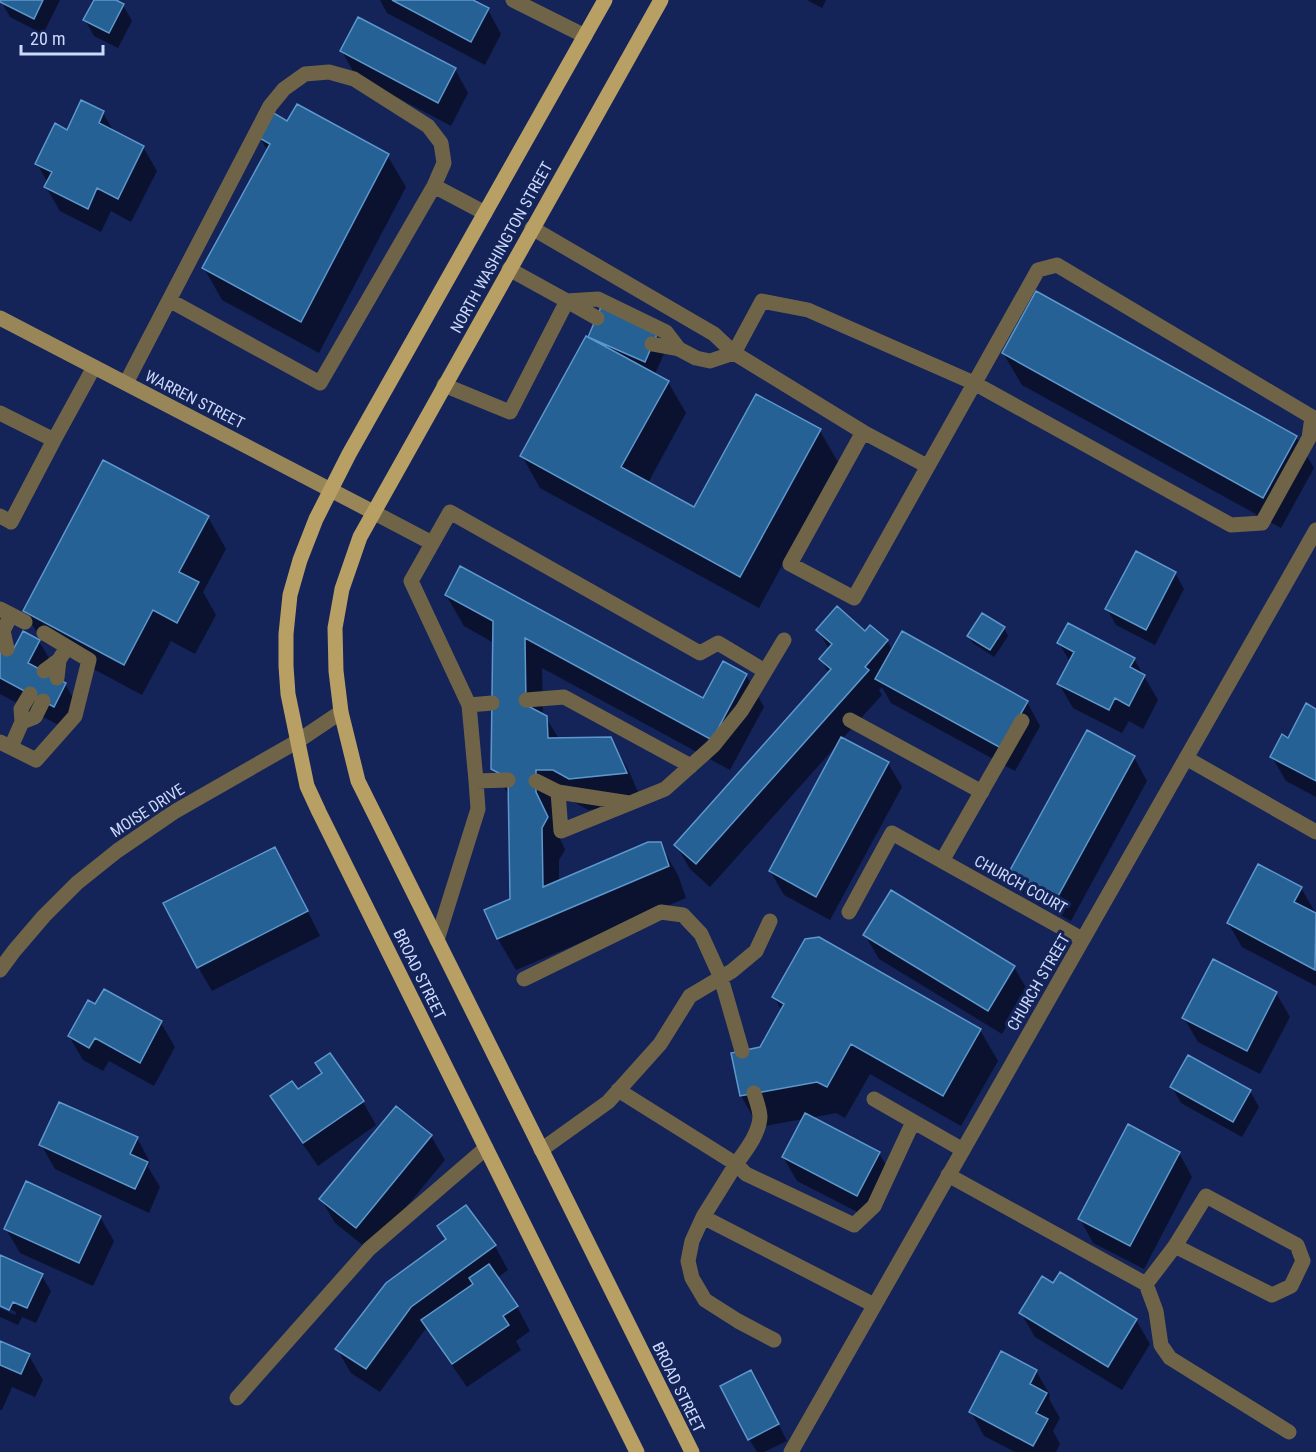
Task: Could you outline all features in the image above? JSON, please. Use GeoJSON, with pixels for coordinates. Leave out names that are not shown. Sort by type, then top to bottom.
{"type":"FeatureCollection","features":[{"type":"Feature","properties":{"kind":"main road","name":"NORTH WASHINGTON STREET"},"geometry":{"type":"LineString","coordinates":[[331,489],[605,0]]}},
{"type":"Feature","properties":{"kind":"main road","name":"NORTH WASHINGTON STREET"},"geometry":{"type":"LineString","coordinates":[[373,512],[661,0]]}},
{"type":"Feature","properties":{"kind":"main road","name":"BROAD STREET"},"geometry":{"type":"LineString","coordinates":[[331,489],[300,560],[290,596],[286,634],[288,694],[307,786],[638,1452]]}},
{"type":"Feature","properties":{"kind":"main road","name":"BROAD STREET"},"geometry":{"type":"LineString","coordinates":[[373,512],[360,537],[342,589],[335,628],[336,671],[341,712],[358,781],[692,1452]]}},
{"type":"Feature","properties":{"kind":"street"},"geometry":{"type":"LineString","coordinates":[[513,0],[585,36]]}},
{"type":"Feature","properties":{"kind":"street"},"geometry":{"type":"LineString","coordinates":[[126,384],[169,300],[270,106],[284,89],[305,74],[329,72],[354,79],[428,126],[441,143],[444,163],[434,186],[320,383],[169,300]]}},
{"type":"Feature","properties":{"kind":"street"},"geometry":{"type":"LineString","coordinates":[[434,186],[485,213]]}},
{"type":"Feature","properties":{"kind":"street"},"geometry":{"type":"LineString","coordinates":[[532,228],[714,334],[734,353],[863,432],[927,466]]}},
{"type":"Feature","properties":{"kind":"street"},"geometry":{"type":"LineString","coordinates":[[652,344],[679,349],[696,358],[710,361],[734,353],[762,301],[808,310],[974,383],[1231,525],[1262,523],[1309,438],[1312,417],[1057,265],[1038,270],[974,383],[927,466],[854,598],[790,564],[863,432]]}},
{"type":"Feature","properties":{"kind":"street"},"geometry":{"type":"LineString","coordinates":[[509,269],[597,318]]}},
{"type":"Feature","properties":{"kind":"street"},"geometry":{"type":"LineString","coordinates":[[567,301],[598,299],[666,332],[679,349]]}},
{"type":"Feature","properties":{"kind":"street"},"geometry":{"type":"LineString","coordinates":[[444,385],[510,412],[567,301]]}},
{"type":"Feature","properties":{"kind":"street","name":"WARREN STREET"},"geometry":{"type":"LineString","coordinates":[[0,318],[373,512]]}},
{"type":"Feature","properties":{"kind":"street"},"geometry":{"type":"LineString","coordinates":[[0,516],[12,522],[94,367]]}},
{"type":"Feature","properties":{"kind":"street"},"geometry":{"type":"LineString","coordinates":[[0,413],[54,440]]}},
{"type":"Feature","properties":{"kind":"street"},"geometry":{"type":"LineString","coordinates":[[373,512],[432,543]]}},
{"type":"Feature","properties":{"kind":"street"},"geometry":{"type":"LineString","coordinates":[[437,940],[478,809],[469,705],[411,581],[450,512],[700,653],[717,643],[765,671]]}},
{"type":"Feature","properties":{"kind":"street","name":"CHURCH STREET"},"geometry":{"type":"LineString","coordinates":[[791,1452],[1316,530]]}},
{"type":"Feature","properties":{"kind":"street"},"geometry":{"type":"LineString","coordinates":[[7,650],[2,632],[6,612],[25,622]]}},
{"type":"Feature","properties":{"kind":"street"},"geometry":{"type":"LineString","coordinates":[[37,698],[35,717],[22,722],[5,745],[36,760],[75,716],[89,660],[44,633]]}},
{"type":"Feature","properties":{"kind":"street"},"geometry":{"type":"LineString","coordinates":[[558,792],[561,831],[665,789],[713,746],[742,710],[784,639]]}},
{"type":"Feature","properties":{"kind":"street"},"geometry":{"type":"LineString","coordinates":[[50,674],[67,647]]}},
{"type":"Feature","properties":{"kind":"street"},"geometry":{"type":"LineString","coordinates":[[526,700],[564,696],[691,766]]}},
{"type":"Feature","properties":{"kind":"street"},"geometry":{"type":"LineString","coordinates":[[469,705],[492,703]]}},
{"type":"Feature","properties":{"kind":"street","name":"MOISE DRIVE"},"geometry":{"type":"LineString","coordinates":[[0,970],[44,916],[77,883],[117,851],[174,812],[298,741],[341,712]]}},
{"type":"Feature","properties":{"kind":"street"},"geometry":{"type":"LineString","coordinates":[[850,720],[982,792]]}},
{"type":"Feature","properties":{"kind":"street"},"geometry":{"type":"LineString","coordinates":[[942,861],[1022,721]]}},
{"type":"Feature","properties":{"kind":"street"},"geometry":{"type":"LineString","coordinates":[[1186,758],[1316,832]]}},
{"type":"Feature","properties":{"kind":"street"},"geometry":{"type":"LineString","coordinates":[[476,781],[508,780]]}},
{"type":"Feature","properties":{"kind":"street"},"geometry":{"type":"LineString","coordinates":[[536,781],[558,792],[632,803]]}},
{"type":"Feature","properties":{"kind":"street","name":"CHURCH COURT"},"geometry":{"type":"LineString","coordinates":[[849,912],[892,832],[1082,939]]}},
{"type":"Feature","properties":{"kind":"street"},"geometry":{"type":"LineString","coordinates":[[524,979],[661,912],[683,915],[701,934],[721,978],[742,1051]]}},
{"type":"Feature","properties":{"kind":"street"},"geometry":{"type":"LineString","coordinates":[[542,1150],[608,1102],[660,1044],[690,996],[732,971],[756,951],[770,921]]}},
{"type":"Feature","properties":{"kind":"street"},"geometry":{"type":"LineString","coordinates":[[618,1090],[736,1164],[746,1174],[854,1226],[874,1206],[913,1122]]}},
{"type":"Feature","properties":{"kind":"street"},"geometry":{"type":"LineString","coordinates":[[754,1093],[760,1115],[756,1131],[750,1145],[704,1217],[692,1241],[688,1260],[692,1278],[705,1300],[774,1340]]}},
{"type":"Feature","properties":{"kind":"street"},"geometry":{"type":"LineString","coordinates":[[874,1099],[963,1150]]}},
{"type":"Feature","properties":{"kind":"street"},"geometry":{"type":"LineString","coordinates":[[237,1398],[369,1249],[486,1148]]}},
{"type":"Feature","properties":{"kind":"street"},"geometry":{"type":"LineString","coordinates":[[948,1175],[1146,1284],[1156,1311],[1161,1345],[1170,1358],[1289,1432]]}},
{"type":"Feature","properties":{"kind":"street"},"geometry":{"type":"LineString","coordinates":[[1146,1284],[1175,1246],[1206,1196],[1297,1245],[1303,1261],[1291,1286],[1272,1295],[1175,1246]]}},
{"type":"Feature","properties":{"kind":"street"},"geometry":{"type":"LineString","coordinates":[[704,1217],[874,1305]]}},
{"type":"Feature","properties":{"kind":"building"},"geometry":{"type":"Polygon","coordinates":[[[0,0],[43,0],[34,19],[0,0]]]}},
{"type":"Feature","properties":{"kind":"building"},"geometry":{"type":"Polygon","coordinates":[[[94,0],[116,0],[124,4],[109,33],[83,20],[94,0]]]}},
{"type":"Feature","properties":{"kind":"building"},"geometry":{"type":"Polygon","coordinates":[[[392,0],[473,0],[489,8],[471,42],[392,0]]]}},
{"type":"Feature","properties":{"kind":"building"},"geometry":{"type":"Polygon","coordinates":[[[358,17],[456,68],[438,103],[340,51],[358,17]]]}},
{"type":"Feature","properties":{"kind":"building"},"geometry":{"type":"Polygon","coordinates":[[[81,100],[104,111],[99,123],[144,146],[118,199],[97,188],[88,209],[44,187],[52,172],[35,164],[55,123],[67,130],[81,100]]]}},
{"type":"Feature","properties":{"kind":"building"},"geometry":{"type":"Polygon","coordinates":[[[297,104],[389,154],[301,322],[202,268],[270,144],[258,137],[272,112],[287,121],[297,104]]]}},
{"type":"Feature","properties":{"kind":"building"},"geometry":{"type":"Polygon","coordinates":[[[1036,291],[1297,436],[1263,498],[1002,353],[1036,291]]]}},
{"type":"Feature","properties":{"kind":"building"},"geometry":{"type":"Polygon","coordinates":[[[601,307],[658,332],[645,362],[588,337],[601,307]]]}},
{"type":"Feature","properties":{"kind":"building"},"geometry":{"type":"Polygon","coordinates":[[[586,336],[669,381],[621,467],[694,507],[756,394],[821,429],[740,577],[520,456],[586,336]]]}},
{"type":"Feature","properties":{"kind":"building"},"geometry":{"type":"Polygon","coordinates":[[[103,460],[209,516],[179,572],[199,582],[177,623],[153,610],[124,665],[23,611],[103,460]]]}},
{"type":"Feature","properties":{"kind":"building"},"geometry":{"type":"Polygon","coordinates":[[[1136,551],[1176,572],[1146,630],[1105,609],[1136,551]]]}},
{"type":"Feature","properties":{"kind":"building"},"geometry":{"type":"Polygon","coordinates":[[[460,566],[703,698],[723,661],[747,674],[712,740],[525,638],[526,705],[547,716],[548,738],[611,737],[627,773],[569,779],[553,770],[536,770],[536,792],[548,817],[542,828],[543,887],[648,842],[661,842],[669,866],[497,939],[484,910],[510,899],[508,778],[491,769],[493,621],[445,595],[460,566]]]}},
{"type":"Feature","properties":{"kind":"building"},"geometry":{"type":"Polygon","coordinates":[[[837,606],[865,631],[870,625],[888,640],[865,667],[869,670],[696,864],[674,845],[831,669],[819,659],[832,644],[816,630],[837,606]]]}},
{"type":"Feature","properties":{"kind":"building"},"geometry":{"type":"Polygon","coordinates":[[[982,613],[1005,627],[990,650],[967,636],[982,613]]]}},
{"type":"Feature","properties":{"kind":"building"},"geometry":{"type":"Polygon","coordinates":[[[1068,623],[1135,658],[1130,667],[1145,675],[1129,706],[1115,698],[1109,710],[1057,684],[1074,652],[1057,643],[1068,623]]]}},
{"type":"Feature","properties":{"kind":"building"},"geometry":{"type":"Polygon","coordinates":[[[23,631],[40,640],[28,663],[66,683],[54,707],[0,678],[0,646],[12,652],[23,631]]]}},
{"type":"Feature","properties":{"kind":"building"},"geometry":{"type":"Polygon","coordinates":[[[902,631],[1028,701],[1001,748],[875,679],[902,631]]]}},
{"type":"Feature","properties":{"kind":"building"},"geometry":{"type":"Polygon","coordinates":[[[1306,703],[1316,709],[1316,781],[1270,757],[1282,734],[1288,738],[1306,703]]]}},
{"type":"Feature","properties":{"kind":"building"},"geometry":{"type":"Polygon","coordinates":[[[1087,730],[1135,756],[1057,898],[1009,872],[1087,730]]]}},
{"type":"Feature","properties":{"kind":"building"},"geometry":{"type":"Polygon","coordinates":[[[841,737],[889,762],[816,897],[769,871],[841,737]]]}},
{"type":"Feature","properties":{"kind":"building"},"geometry":{"type":"Polygon","coordinates":[[[275,847],[308,911],[197,968],[163,903],[275,847]]]}},
{"type":"Feature","properties":{"kind":"building"},"geometry":{"type":"Polygon","coordinates":[[[1258,864],[1302,887],[1294,902],[1316,913],[1315,970],[1227,923],[1258,864]]]}},
{"type":"Feature","properties":{"kind":"building"},"geometry":{"type":"Polygon","coordinates":[[[891,890],[1015,966],[988,1011],[863,935],[891,890]]]}},
{"type":"Feature","properties":{"kind":"building"},"geometry":{"type":"Polygon","coordinates":[[[819,937],[981,1029],[943,1096],[851,1044],[827,1087],[817,1082],[740,1096],[731,1053],[760,1047],[784,1004],[772,997],[805,939],[819,937]]]}},
{"type":"Feature","properties":{"kind":"building"},"geometry":{"type":"Polygon","coordinates":[[[1213,959],[1277,992],[1247,1051],[1182,1018],[1213,959]]]}},
{"type":"Feature","properties":{"kind":"building"},"geometry":{"type":"Polygon","coordinates":[[[104,989],[162,1021],[140,1063],[95,1038],[89,1048],[68,1036],[88,1000],[95,1004],[104,989]]]}},
{"type":"Feature","properties":{"kind":"building"},"geometry":{"type":"Polygon","coordinates":[[[330,1053],[364,1101],[303,1143],[270,1096],[292,1081],[298,1089],[322,1073],[315,1063],[330,1053]]]}},
{"type":"Feature","properties":{"kind":"building"},"geometry":{"type":"Polygon","coordinates":[[[1188,1055],[1251,1090],[1233,1122],[1170,1087],[1188,1055]]]}},
{"type":"Feature","properties":{"kind":"building"},"geometry":{"type":"Polygon","coordinates":[[[59,1102],[138,1137],[130,1154],[148,1162],[135,1189],[39,1145],[59,1102]]]}},
{"type":"Feature","properties":{"kind":"building"},"geometry":{"type":"Polygon","coordinates":[[[396,1106],[432,1135],[356,1228],[319,1199],[396,1106]]]}},
{"type":"Feature","properties":{"kind":"building"},"geometry":{"type":"Polygon","coordinates":[[[805,1113],[880,1152],[857,1196],[782,1157],[805,1113]]]}},
{"type":"Feature","properties":{"kind":"building"},"geometry":{"type":"Polygon","coordinates":[[[1128,1124],[1180,1152],[1130,1246],[1078,1219],[1128,1124]]]}},
{"type":"Feature","properties":{"kind":"building"},"geometry":{"type":"Polygon","coordinates":[[[26,1181],[101,1216],[79,1263],[4,1229],[26,1181]]]}},
{"type":"Feature","properties":{"kind":"building"},"geometry":{"type":"Polygon","coordinates":[[[466,1205],[496,1245],[411,1307],[366,1369],[335,1349],[386,1283],[446,1239],[437,1226],[466,1205]]]}},
{"type":"Feature","properties":{"kind":"building"},"geometry":{"type":"Polygon","coordinates":[[[0,1255],[43,1274],[27,1308],[13,1302],[9,1310],[0,1306],[0,1255]]]}},
{"type":"Feature","properties":{"kind":"building"},"geometry":{"type":"Polygon","coordinates":[[[489,1264],[518,1306],[503,1316],[509,1325],[452,1364],[421,1320],[473,1284],[469,1278],[489,1264]]]}},
{"type":"Feature","properties":{"kind":"building"},"geometry":{"type":"Polygon","coordinates":[[[1060,1272],[1137,1319],[1108,1367],[1019,1313],[1042,1276],[1053,1283],[1060,1272]]]}},
{"type":"Feature","properties":{"kind":"building"},"geometry":{"type":"Polygon","coordinates":[[[0,1341],[30,1354],[21,1374],[0,1365],[0,1341]]]}},
{"type":"Feature","properties":{"kind":"building"},"geometry":{"type":"Polygon","coordinates":[[[1001,1351],[1037,1370],[1030,1384],[1047,1393],[1036,1413],[1048,1419],[1033,1446],[969,1412],[1001,1351]]]}},
{"type":"Feature","properties":{"kind":"building"},"geometry":{"type":"Polygon","coordinates":[[[751,1370],[779,1424],[748,1440],[720,1386],[751,1370]]]}}]}
